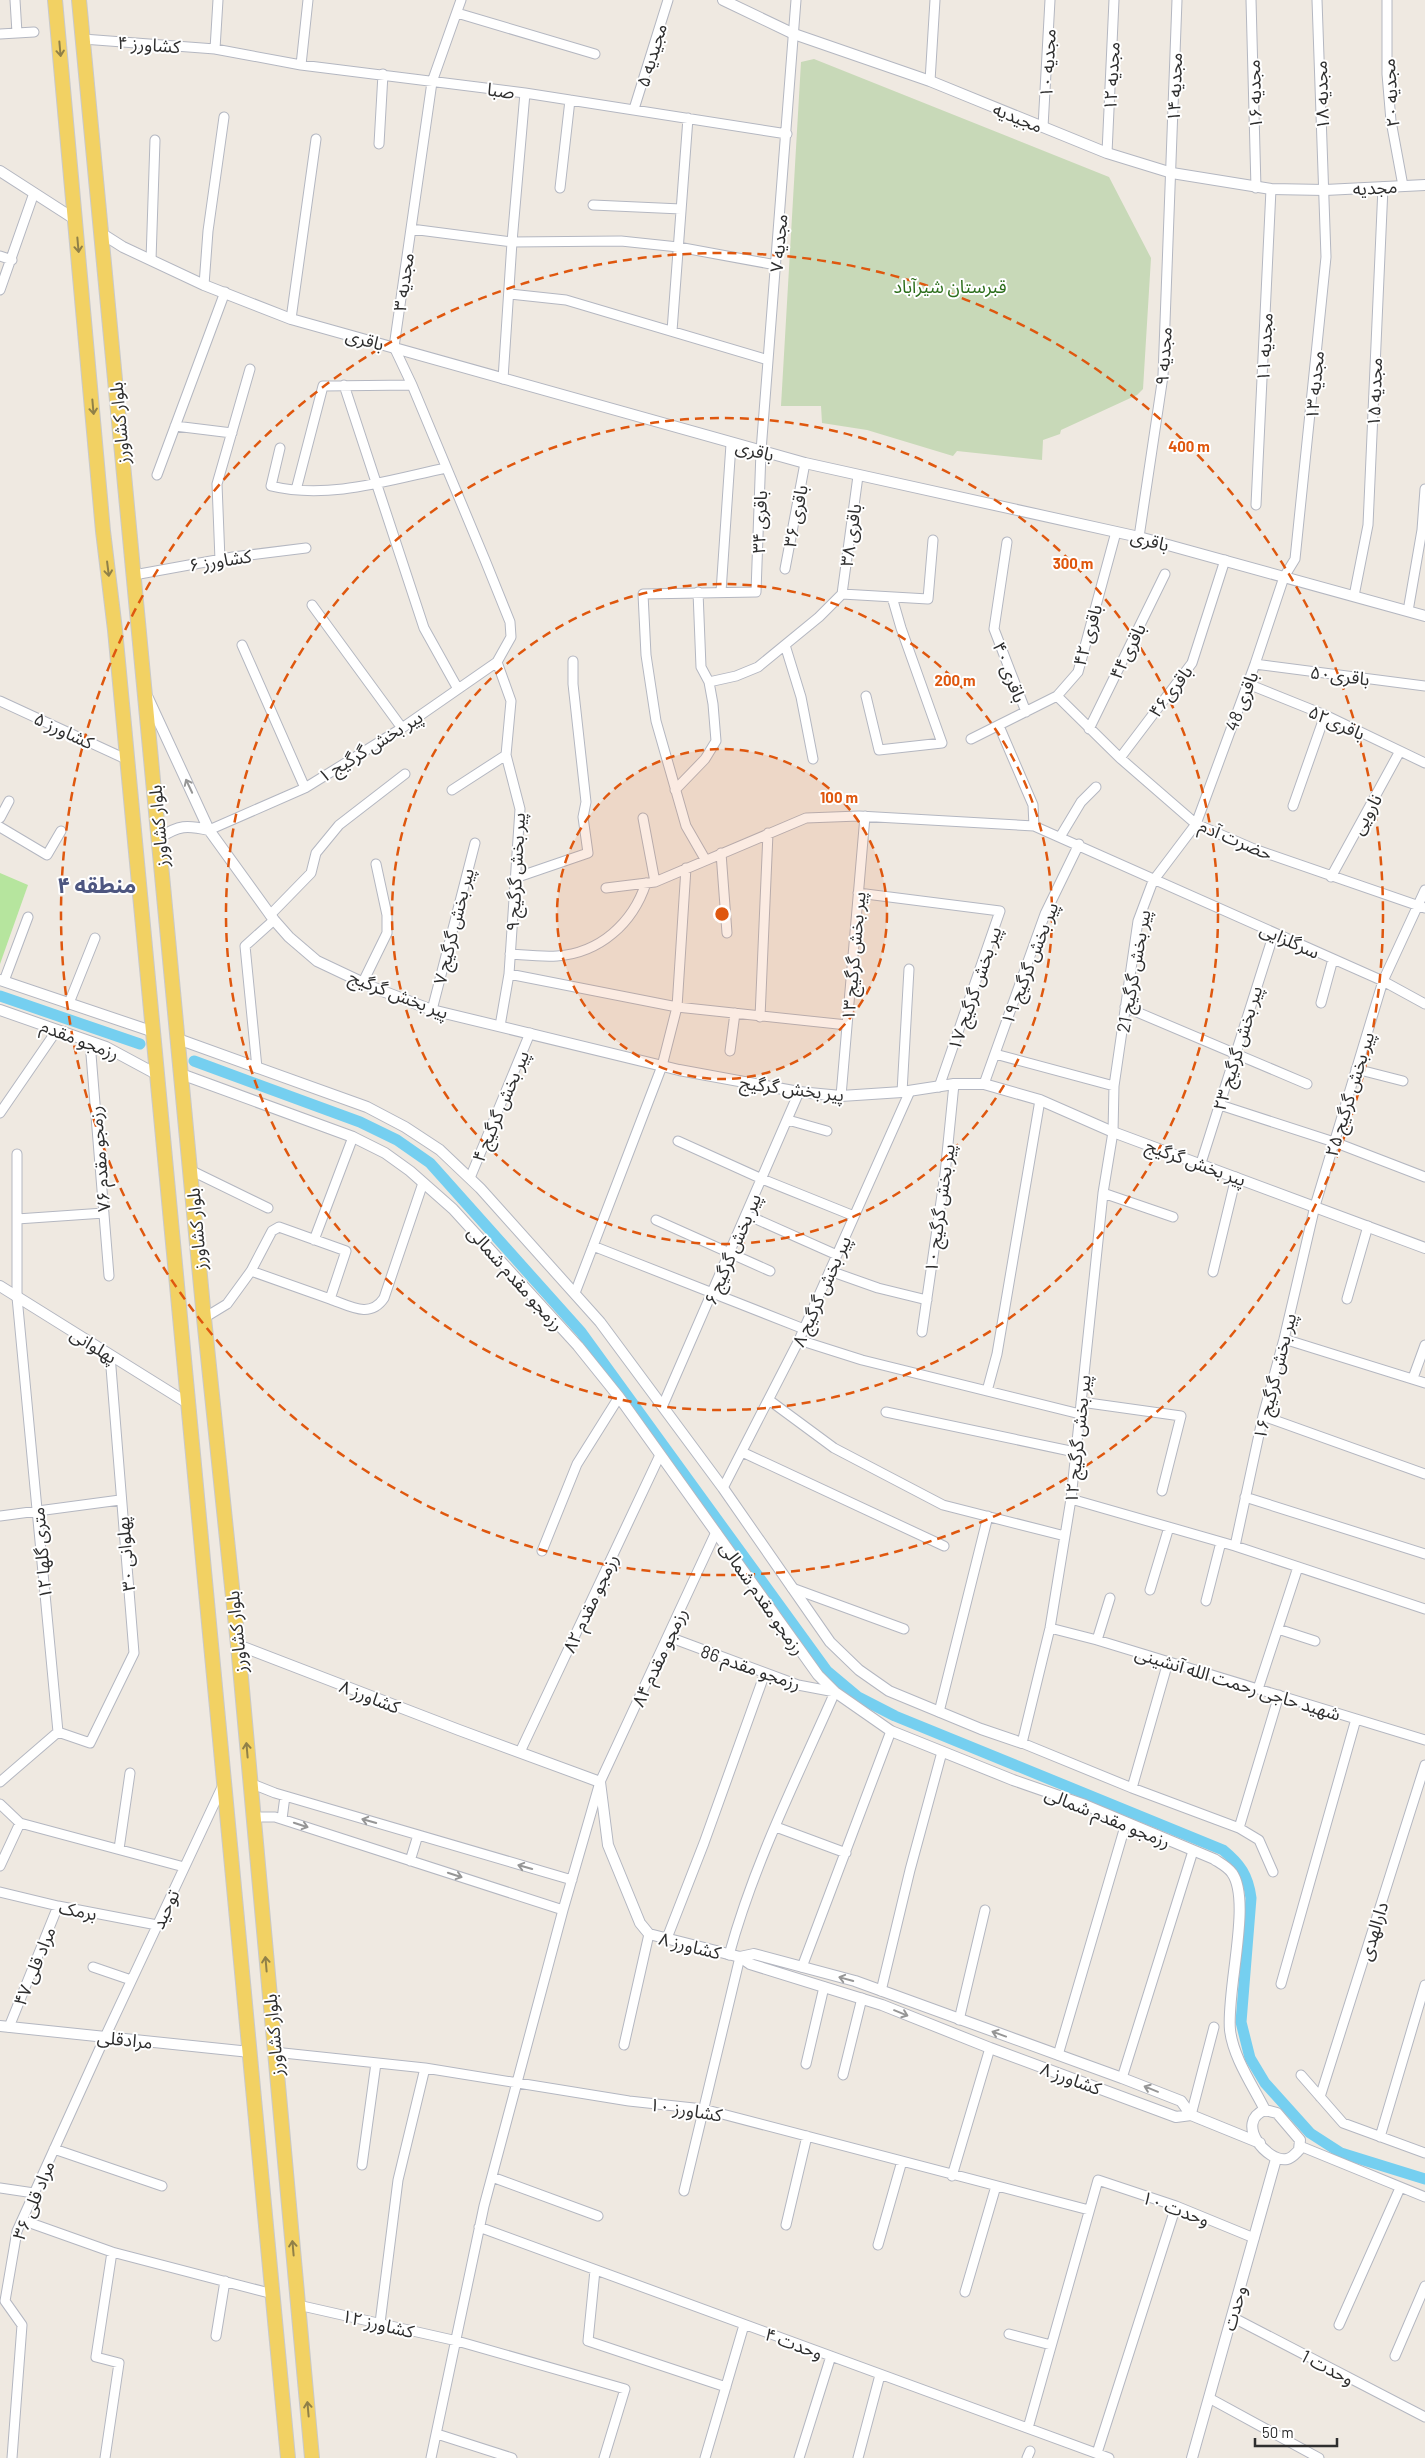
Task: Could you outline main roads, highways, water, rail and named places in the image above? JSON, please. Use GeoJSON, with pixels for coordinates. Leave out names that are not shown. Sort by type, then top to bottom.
{"type":"FeatureCollection","features":[{"type":"Feature","properties":{"kind":"main road","name":"بلوار کشاورز"},"geometry":{"type":"LineString","coordinates":[[55,0],[288,2458]]}},
{"type":"Feature","properties":{"kind":"main road"},"geometry":{"type":"LineString","coordinates":[[58,26],[64,9],[63,0]]}},
{"type":"Feature","properties":{"kind":"main road"},"geometry":{"type":"LineString","coordinates":[[70,0],[71,8],[81,24]]}},
{"type":"Feature","properties":{"kind":"main road","name":"بلوار کشاورز"},"geometry":{"type":"LineString","coordinates":[[79,0],[204,1318],[238,1645],[312,2458]]}},
{"type":"Feature","properties":{"kind":"main road"},"geometry":{"type":"LineString","coordinates":[[167,1172],[190,1170]]}},
{"type":"Feature","properties":{"kind":"main road"},"geometry":{"type":"LineString","coordinates":[[262,2177],[286,2175]]}},
{"type":"Feature","properties":{"kind":"waterway"},"geometry":{"type":"LineString","coordinates":[[0,996],[140,1044]]}},
{"type":"Feature","properties":{"kind":"waterway"},"geometry":{"type":"LineString","coordinates":[[194,1061],[360,1122],[397,1140],[430,1163],[581,1332],[827,1671],[858,1697],[895,1716],[1223,1850],[1229,1855],[1239,1865],[1245,1876],[1251,1898],[1241,2022],[1250,2058],[1265,2083],[1310,2133],[1341,2153],[1425,2179]]}},
{"type":"Feature","properties":{"kind":"district","name":"منطقه ۴"},"geometry":{"type":"Point","coordinates":[97,884]}},
{"type":"Feature","properties":{"kind":"park label","name":"قبرستان شیرآباد"},"geometry":{"type":"Point","coordinates":[950,286]}}]}
